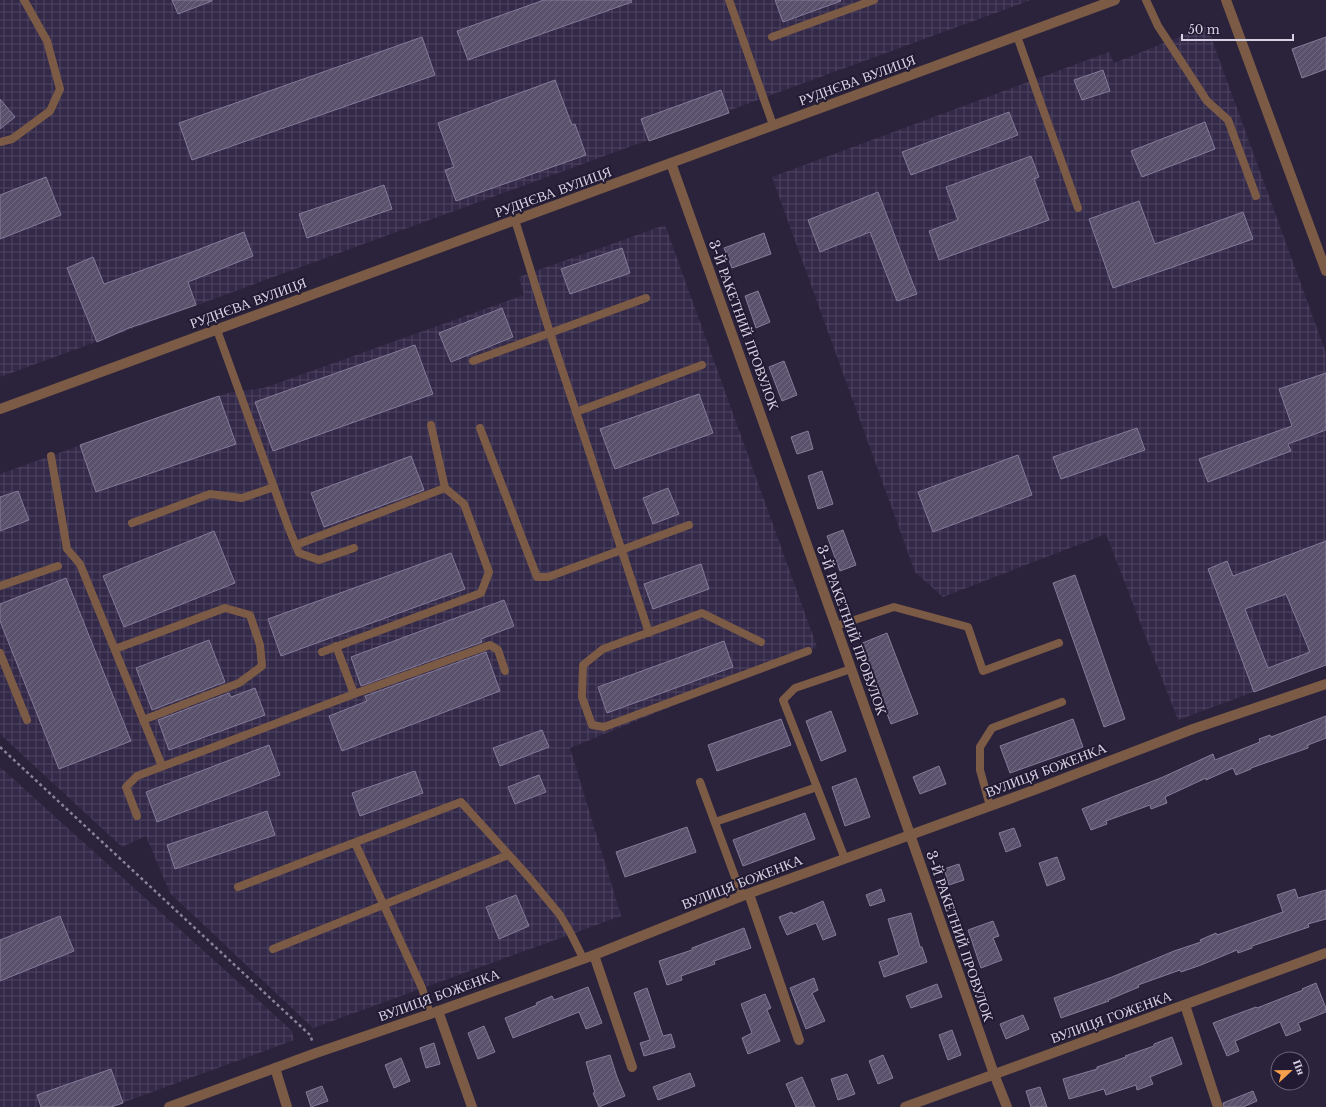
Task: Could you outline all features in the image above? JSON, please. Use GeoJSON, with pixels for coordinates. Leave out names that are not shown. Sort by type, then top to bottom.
{"type":"FeatureCollection","features":[{"type":"Feature","properties":{"kind":"street","name":"РУДНЄВА ВУЛИЦЯ"},"geometry":{"type":"LineString","coordinates":[[0,409],[1115,0]]}},
{"type":"Feature","properties":{"kind":"street"},"geometry":{"type":"LineString","coordinates":[[1226,0],[1326,271]]}},
{"type":"Feature","properties":{"kind":"street","name":"3-Й РАКЕТНИЙ ПРОВУЛОК"},"geometry":{"type":"LineString","coordinates":[[671,163],[1006,1107]]}},
{"type":"Feature","properties":{"kind":"street","name":"ВУЛИЦЯ БОЖЕНКА"},"geometry":{"type":"LineString","coordinates":[[169,1107],[316,1053],[594,955],[746,895],[990,806],[1193,729],[1326,684]]}},
{"type":"Feature","properties":{"kind":"street"},"geometry":{"type":"LineString","coordinates":[[746,895],[799,1040]]}},
{"type":"Feature","properties":{"kind":"street","name":"ВУЛИЦЯ ГОЖЕНКА"},"geometry":{"type":"LineString","coordinates":[[905,1107],[1326,953]]}},
{"type":"Feature","properties":{"kind":"street"},"geometry":{"type":"LineString","coordinates":[[594,955],[632,1067]]}},
{"type":"Feature","properties":{"kind":"street"},"geometry":{"type":"LineString","coordinates":[[1184,1005],[1218,1107]]}},
{"type":"Feature","properties":{"kind":"street"},"geometry":{"type":"LineString","coordinates":[[434,1012],[472,1107]]}},
{"type":"Feature","properties":{"kind":"street"},"geometry":{"type":"LineString","coordinates":[[275,1068],[287,1107]]}},
{"type":"Feature","properties":{"kind":"lane"},"geometry":{"type":"LineString","coordinates":[[0,142],[12,139],[50,111],[60,89],[47,41],[24,0]]}},
{"type":"Feature","properties":{"kind":"lane"},"geometry":{"type":"LineString","coordinates":[[729,0],[773,125]]}},
{"type":"Feature","properties":{"kind":"lane"},"geometry":{"type":"LineString","coordinates":[[772,37],[874,0]]}},
{"type":"Feature","properties":{"kind":"lane"},"geometry":{"type":"LineString","coordinates":[[1146,0],[1158,26],[1207,101],[1228,120],[1256,196]]}},
{"type":"Feature","properties":{"kind":"lane"},"geometry":{"type":"LineString","coordinates":[[1017,36],[1078,208]]}},
{"type":"Feature","properties":{"kind":"lane"},"geometry":{"type":"LineString","coordinates":[[515,220],[550,333],[649,633]]}},
{"type":"Feature","properties":{"kind":"lane"},"geometry":{"type":"LineString","coordinates":[[473,361],[646,298]]}},
{"type":"Feature","properties":{"kind":"lane"},"geometry":{"type":"LineString","coordinates":[[217,330],[299,553],[318,560],[354,548]]}},
{"type":"Feature","properties":{"kind":"lane"},"geometry":{"type":"LineString","coordinates":[[576,412],[702,365]]}},
{"type":"Feature","properties":{"kind":"lane"},"geometry":{"type":"LineString","coordinates":[[322,652],[481,593],[489,572],[464,504],[446,488],[431,425]]}},
{"type":"Feature","properties":{"kind":"lane"},"geometry":{"type":"LineString","coordinates":[[480,428],[538,577],[548,577],[689,525]]}},
{"type":"Feature","properties":{"kind":"lane"},"geometry":{"type":"LineString","coordinates":[[51,456],[67,549],[80,564],[162,766]]}},
{"type":"Feature","properties":{"kind":"lane"},"geometry":{"type":"LineString","coordinates":[[132,523],[210,494],[242,498],[274,487]]}},
{"type":"Feature","properties":{"kind":"lane"},"geometry":{"type":"LineString","coordinates":[[296,545],[446,488]]}},
{"type":"Feature","properties":{"kind":"lane"},"geometry":{"type":"LineString","coordinates":[[0,586],[58,566]]}},
{"type":"Feature","properties":{"kind":"lane"},"geometry":{"type":"LineString","coordinates":[[836,626],[894,607],[968,627],[983,671],[1059,643]]}},
{"type":"Feature","properties":{"kind":"lane"},"geometry":{"type":"LineString","coordinates":[[114,649],[225,608],[250,615],[260,645],[262,666],[239,683],[143,720]]}},
{"type":"Feature","properties":{"kind":"lane"},"geometry":{"type":"LineString","coordinates":[[761,642],[702,613],[603,649],[583,665],[582,696],[592,725],[604,727],[808,651]]}},
{"type":"Feature","properties":{"kind":"lane"},"geometry":{"type":"LineString","coordinates":[[137,816],[126,787],[137,776],[162,766],[490,645],[498,650],[505,671]]}},
{"type":"Feature","properties":{"kind":"lane"},"geometry":{"type":"LineString","coordinates":[[336,646],[354,694]]}},
{"type":"Feature","properties":{"kind":"lane"},"geometry":{"type":"LineString","coordinates":[[0,652],[27,720]]}},
{"type":"Feature","properties":{"kind":"lane"},"geometry":{"type":"LineString","coordinates":[[845,859],[783,700],[795,688],[851,669]]}},
{"type":"Feature","properties":{"kind":"lane"},"geometry":{"type":"LineString","coordinates":[[990,806],[980,770],[980,747],[992,728],[1062,702]]}},
{"type":"Feature","properties":{"kind":"lane"},"geometry":{"type":"LineString","coordinates":[[700,782],[746,895]]}},
{"type":"Feature","properties":{"kind":"lane"},"geometry":{"type":"LineString","coordinates":[[715,822],[817,786]]}},
{"type":"Feature","properties":{"kind":"lane"},"geometry":{"type":"LineString","coordinates":[[238,887],[461,802],[527,875],[560,915],[583,958]]}},
{"type":"Feature","properties":{"kind":"lane"},"geometry":{"type":"LineString","coordinates":[[355,843],[434,1012]]}},
{"type":"Feature","properties":{"kind":"lane"},"geometry":{"type":"LineString","coordinates":[[273,949],[508,855]]}},
{"type":"Feature","properties":{"kind":"path"},"geometry":{"type":"LineString","coordinates":[[0,747],[310,1036],[316,1053]]}},
{"type":"Feature","properties":{"kind":"shaded area"},"geometry":{"type":"Polygon","coordinates":[[[0,0],[1031,0],[0,377],[0,0]]]}},
{"type":"Feature","properties":{"kind":"shaded area"},"geometry":{"type":"Polygon","coordinates":[[[1207,26],[1326,353],[1326,665],[1178,720],[1106,534],[943,597],[915,572],[772,177],[1109,52],[1114,63],[1207,26]]]}},
{"type":"Feature","properties":{"kind":"shaded area"},"geometry":{"type":"Polygon","coordinates":[[[665,225],[817,647],[570,748],[621,916],[313,1028],[170,893],[146,836],[122,847],[0,734],[0,474],[227,393],[264,388],[524,295],[519,277],[665,225]]]}},
{"type":"Feature","properties":{"kind":"shaded area"},"geometry":{"type":"Polygon","coordinates":[[[0,767],[291,1030],[294,1040],[111,1107],[0,1107],[0,767]]]}},
{"type":"Feature","properties":{"kind":"building"},"geometry":{"type":"Polygon","coordinates":[[[172,0],[212,0],[212,1],[178,14],[172,0]]]}},
{"type":"Feature","properties":{"kind":"building"},"geometry":{"type":"Polygon","coordinates":[[[544,0],[631,0],[632,2],[468,60],[457,31],[544,0]]]}},
{"type":"Feature","properties":{"kind":"building"},"geometry":{"type":"Polygon","coordinates":[[[775,0],[840,0],[841,1],[783,22],[775,0]]]}},
{"type":"Feature","properties":{"kind":"building"},"geometry":{"type":"Polygon","coordinates":[[[422,37],[435,75],[192,160],[179,123],[422,37]]]}},
{"type":"Feature","properties":{"kind":"building"},"geometry":{"type":"Polygon","coordinates":[[[1326,37],[1326,69],[1302,78],[1292,49],[1326,37]]]}},
{"type":"Feature","properties":{"kind":"building"},"geometry":{"type":"Polygon","coordinates":[[[1103,70],[1110,91],[1082,100],[1074,80],[1103,70]]]}},
{"type":"Feature","properties":{"kind":"building"},"geometry":{"type":"Polygon","coordinates":[[[555,80],[572,125],[575,124],[586,155],[456,201],[445,170],[454,167],[438,123],[555,80]]]}},
{"type":"Feature","properties":{"kind":"building"},"geometry":{"type":"Polygon","coordinates":[[[721,90],[729,113],[649,141],[641,119],[721,90]]]}},
{"type":"Feature","properties":{"kind":"building"},"geometry":{"type":"Polygon","coordinates":[[[0,99],[15,117],[0,129],[0,99]]]}},
{"type":"Feature","properties":{"kind":"building"},"geometry":{"type":"Polygon","coordinates":[[[1009,112],[1018,135],[911,175],[902,152],[1009,112]]]}},
{"type":"Feature","properties":{"kind":"building"},"geometry":{"type":"Polygon","coordinates":[[[1205,122],[1215,149],[1142,177],[1131,151],[1205,122]]]}},
{"type":"Feature","properties":{"kind":"building"},"geometry":{"type":"Polygon","coordinates":[[[1031,156],[1039,177],[1034,179],[1049,220],[939,260],[929,231],[958,220],[946,187],[1031,156]]]}},
{"type":"Feature","properties":{"kind":"building"},"geometry":{"type":"Polygon","coordinates":[[[46,177],[61,215],[0,239],[0,195],[46,177]]]}},
{"type":"Feature","properties":{"kind":"building"},"geometry":{"type":"Polygon","coordinates":[[[384,185],[392,209],[307,238],[299,214],[384,185]]]}},
{"type":"Feature","properties":{"kind":"building"},"geometry":{"type":"Polygon","coordinates":[[[878,192],[917,294],[897,301],[870,232],[820,252],[808,220],[878,192]]]}},
{"type":"Feature","properties":{"kind":"building"},"geometry":{"type":"Polygon","coordinates":[[[1139,201],[1155,244],[1243,212],[1253,239],[1113,288],[1089,219],[1139,201]]]}},
{"type":"Feature","properties":{"kind":"building"},"geometry":{"type":"Polygon","coordinates":[[[244,232],[253,256],[188,282],[196,305],[129,328],[97,342],[67,268],[93,257],[104,284],[244,232]]]}},
{"type":"Feature","properties":{"kind":"building"},"geometry":{"type":"Polygon","coordinates":[[[764,233],[771,254],[732,268],[724,248],[764,233]]]}},
{"type":"Feature","properties":{"kind":"building"},"geometry":{"type":"Polygon","coordinates":[[[622,248],[630,273],[570,294],[561,269],[622,248]]]}},
{"type":"Feature","properties":{"kind":"building"},"geometry":{"type":"Polygon","coordinates":[[[758,291],[770,322],[756,328],[745,296],[758,291]]]}},
{"type":"Feature","properties":{"kind":"building"},"geometry":{"type":"Polygon","coordinates":[[[502,308],[513,337],[451,362],[439,333],[502,308]]]}},
{"type":"Feature","properties":{"kind":"building"},"geometry":{"type":"Polygon","coordinates":[[[415,345],[433,394],[273,451],[255,402],[415,345]]]}},
{"type":"Feature","properties":{"kind":"building"},"geometry":{"type":"Polygon","coordinates":[[[784,361],[797,395],[782,401],[769,367],[784,361]]]}},
{"type":"Feature","properties":{"kind":"building"},"geometry":{"type":"Polygon","coordinates":[[[1326,373],[1326,430],[1288,444],[1291,451],[1208,482],[1199,459],[1292,426],[1279,389],[1326,373]]]}},
{"type":"Feature","properties":{"kind":"building"},"geometry":{"type":"Polygon","coordinates":[[[699,394],[713,433],[615,469],[600,429],[699,394]]]}},
{"type":"Feature","properties":{"kind":"building"},"geometry":{"type":"Polygon","coordinates":[[[219,396],[236,444],[96,492],[80,445],[219,396]]]}},
{"type":"Feature","properties":{"kind":"building"},"geometry":{"type":"Polygon","coordinates":[[[1137,428],[1145,450],[1061,479],[1053,457],[1137,428]]]}},
{"type":"Feature","properties":{"kind":"building"},"geometry":{"type":"Polygon","coordinates":[[[808,431],[813,449],[797,454],[791,437],[808,431]]]}},
{"type":"Feature","properties":{"kind":"building"},"geometry":{"type":"Polygon","coordinates":[[[1018,455],[1032,495],[933,532],[918,492],[1018,455]]]}},
{"type":"Feature","properties":{"kind":"building"},"geometry":{"type":"Polygon","coordinates":[[[411,456],[424,490],[324,527],[311,493],[411,456]]]}},
{"type":"Feature","properties":{"kind":"building"},"geometry":{"type":"Polygon","coordinates":[[[822,471],[833,504],[818,509],[808,476],[822,471]]]}},
{"type":"Feature","properties":{"kind":"building"},"geometry":{"type":"Polygon","coordinates":[[[668,488],[679,514],[653,524],[643,498],[668,488]]]}},
{"type":"Feature","properties":{"kind":"building"},"geometry":{"type":"Polygon","coordinates":[[[18,491],[29,520],[0,531],[0,497],[18,491]]]}},
{"type":"Feature","properties":{"kind":"building"},"geometry":{"type":"Polygon","coordinates":[[[843,530],[856,565],[840,571],[827,536],[843,530]]]}},
{"type":"Feature","properties":{"kind":"building"},"geometry":{"type":"Polygon","coordinates":[[[214,531],[235,583],[124,627],[103,576],[214,531]]]}},
{"type":"Feature","properties":{"kind":"building"},"geometry":{"type":"Polygon","coordinates":[[[1326,541],[1326,665],[1254,692],[1208,569],[1227,561],[1233,576],[1326,541]],[[1286,594],[1245,609],[1268,668],[1310,652],[1286,594]]]}},
{"type":"Feature","properties":{"kind":"building"},"geometry":{"type":"Polygon","coordinates":[[[451,553],[465,589],[281,656],[268,619],[451,553]]]}},
{"type":"Feature","properties":{"kind":"building"},"geometry":{"type":"Polygon","coordinates":[[[701,564],[709,589],[653,609],[644,584],[701,564]]]}},
{"type":"Feature","properties":{"kind":"building"},"geometry":{"type":"Polygon","coordinates":[[[1075,575],[1125,719],[1104,727],[1053,583],[1075,575]]]}},
{"type":"Feature","properties":{"kind":"building"},"geometry":{"type":"Polygon","coordinates":[[[66,578],[131,741],[59,769],[0,621],[0,604],[66,578]]]}},
{"type":"Feature","properties":{"kind":"building"},"geometry":{"type":"Polygon","coordinates":[[[504,600],[514,626],[481,639],[482,642],[361,686],[351,657],[504,600]]]}},
{"type":"Feature","properties":{"kind":"building"},"geometry":{"type":"Polygon","coordinates":[[[887,633],[918,714],[891,724],[860,644],[887,633]]]}},
{"type":"Feature","properties":{"kind":"building"},"geometry":{"type":"Polygon","coordinates":[[[209,640],[225,682],[152,710],[136,668],[209,640]]]}},
{"type":"Feature","properties":{"kind":"building"},"geometry":{"type":"Polygon","coordinates":[[[724,641],[733,667],[607,713],[598,687],[724,641]]]}},
{"type":"Feature","properties":{"kind":"building"},"geometry":{"type":"Polygon","coordinates":[[[486,652],[500,691],[342,751],[329,716],[367,701],[365,696],[486,652]]]}},
{"type":"Feature","properties":{"kind":"building"},"geometry":{"type":"Polygon","coordinates":[[[255,688],[265,715],[169,750],[158,720],[229,693],[231,697],[255,688]]]}},
{"type":"Feature","properties":{"kind":"building"},"geometry":{"type":"Polygon","coordinates":[[[831,711],[846,751],[821,761],[806,721],[831,711]]]}},
{"type":"Feature","properties":{"kind":"building"},"geometry":{"type":"Polygon","coordinates":[[[1326,716],[1326,738],[1308,745],[1308,748],[1251,768],[1236,775],[1233,768],[1206,780],[1206,778],[1165,797],[1167,803],[1151,809],[1150,805],[1106,821],[1107,824],[1091,830],[1082,809],[1163,777],[1213,754],[1215,760],[1260,742],[1259,739],[1270,735],[1271,737],[1326,716]]]}},
{"type":"Feature","properties":{"kind":"building"},"geometry":{"type":"Polygon","coordinates":[[[781,719],[791,745],[717,771],[708,745],[781,719]]]}},
{"type":"Feature","properties":{"kind":"building"},"geometry":{"type":"Polygon","coordinates":[[[1073,719],[1083,747],[1010,773],[1000,746],[1073,719]]]}},
{"type":"Feature","properties":{"kind":"building"},"geometry":{"type":"Polygon","coordinates":[[[542,730],[549,747],[500,766],[493,748],[542,730]]]}},
{"type":"Feature","properties":{"kind":"building"},"geometry":{"type":"Polygon","coordinates":[[[269,745],[280,775],[157,822],[146,792],[269,745]]]}},
{"type":"Feature","properties":{"kind":"building"},"geometry":{"type":"Polygon","coordinates":[[[939,766],[946,784],[920,794],[913,777],[939,766]]]}},
{"type":"Feature","properties":{"kind":"building"},"geometry":{"type":"Polygon","coordinates":[[[415,771],[423,793],[360,816],[352,793],[415,771]]]}},
{"type":"Feature","properties":{"kind":"building"},"geometry":{"type":"Polygon","coordinates":[[[539,775],[546,792],[515,804],[508,787],[539,775]]]}},
{"type":"Feature","properties":{"kind":"building"},"geometry":{"type":"Polygon","coordinates":[[[856,778],[870,817],[845,826],[832,787],[856,778]]]}},
{"type":"Feature","properties":{"kind":"building"},"geometry":{"type":"Polygon","coordinates":[[[267,811],[275,835],[175,869],[167,845],[267,811]]]}},
{"type":"Feature","properties":{"kind":"building"},"geometry":{"type":"Polygon","coordinates":[[[805,813],[815,839],[743,866],[733,840],[805,813]]]}},
{"type":"Feature","properties":{"kind":"building"},"geometry":{"type":"Polygon","coordinates":[[[687,827],[696,852],[625,877],[616,852],[687,827]]]}},
{"type":"Feature","properties":{"kind":"building"},"geometry":{"type":"Polygon","coordinates":[[[1014,828],[1021,846],[1006,852],[999,833],[1014,828]]]}},
{"type":"Feature","properties":{"kind":"building"},"geometry":{"type":"Polygon","coordinates":[[[1057,857],[1065,879],[1047,886],[1039,863],[1057,857]]]}},
{"type":"Feature","properties":{"kind":"building"},"geometry":{"type":"Polygon","coordinates":[[[959,864],[964,880],[949,885],[944,869],[959,864]]]}},
{"type":"Feature","properties":{"kind":"building"},"geometry":{"type":"Polygon","coordinates":[[[881,889],[885,901],[870,906],[866,895],[881,889]]]}},
{"type":"Feature","properties":{"kind":"building"},"geometry":{"type":"Polygon","coordinates":[[[1295,889],[1298,898],[1326,890],[1326,919],[1308,924],[1309,927],[1252,946],[1252,948],[1238,953],[1237,950],[1201,965],[1181,972],[1180,970],[1138,985],[1139,987],[1108,1000],[1109,1001],[1061,1018],[1054,998],[1112,977],[1174,951],[1201,942],[1200,940],[1216,933],[1217,935],[1283,912],[1277,895],[1295,889]]]}},
{"type":"Feature","properties":{"kind":"building"},"geometry":{"type":"Polygon","coordinates":[[[516,895],[529,926],[499,939],[486,907],[516,895]]]}},
{"type":"Feature","properties":{"kind":"building"},"geometry":{"type":"Polygon","coordinates":[[[823,901],[836,935],[823,940],[816,923],[787,935],[779,917],[792,912],[793,914],[823,901]]]}},
{"type":"Feature","properties":{"kind":"building"},"geometry":{"type":"Polygon","coordinates":[[[911,913],[920,947],[922,947],[927,962],[884,977],[879,962],[899,955],[888,919],[911,913]]]}},
{"type":"Feature","properties":{"kind":"building"},"geometry":{"type":"Polygon","coordinates":[[[60,916],[74,951],[0,981],[0,940],[60,916]]]}},
{"type":"Feature","properties":{"kind":"building"},"geometry":{"type":"Polygon","coordinates":[[[993,921],[999,936],[993,938],[1002,960],[981,968],[968,930],[993,921]]]}},
{"type":"Feature","properties":{"kind":"building"},"geometry":{"type":"Polygon","coordinates":[[[744,928],[751,948],[714,961],[715,964],[681,976],[682,980],[667,985],[659,961],[692,950],[692,948],[744,928]]]}},
{"type":"Feature","properties":{"kind":"building"},"geometry":{"type":"Polygon","coordinates":[[[814,978],[818,990],[812,993],[825,1021],[806,1029],[790,988],[814,978]]]}},
{"type":"Feature","properties":{"kind":"building"},"geometry":{"type":"Polygon","coordinates":[[[1316,983],[1326,1008],[1326,1012],[1298,1023],[1301,1030],[1286,1036],[1280,1022],[1235,1041],[1239,1051],[1227,1056],[1213,1023],[1256,1007],[1257,1008],[1303,990],[1302,989],[1316,983]]]}},
{"type":"Feature","properties":{"kind":"building"},"geometry":{"type":"Polygon","coordinates":[[[937,984],[942,997],[911,1008],[906,996],[937,984]]]}},
{"type":"Feature","properties":{"kind":"building"},"geometry":{"type":"Polygon","coordinates":[[[588,987],[602,1023],[586,1029],[579,1012],[513,1038],[505,1018],[537,1005],[536,1003],[552,996],[554,1000],[588,987]]]}},
{"type":"Feature","properties":{"kind":"building"},"geometry":{"type":"Polygon","coordinates":[[[647,988],[663,1036],[671,1034],[675,1047],[644,1056],[640,1043],[650,1040],[634,993],[647,988]]]}},
{"type":"Feature","properties":{"kind":"building"},"geometry":{"type":"Polygon","coordinates":[[[765,994],[771,1008],[767,1010],[780,1041],[748,1054],[742,1038],[752,1033],[741,1004],[765,994]]]}},
{"type":"Feature","properties":{"kind":"building"},"geometry":{"type":"Polygon","coordinates":[[[1023,1015],[1029,1029],[1006,1039],[1000,1024],[1023,1015]]]}},
{"type":"Feature","properties":{"kind":"building"},"geometry":{"type":"Polygon","coordinates":[[[484,1026],[495,1052],[478,1059],[468,1033],[484,1026]]]}},
{"type":"Feature","properties":{"kind":"building"},"geometry":{"type":"Polygon","coordinates":[[[952,1030],[961,1055],[948,1060],[939,1035],[952,1030]]]}},
{"type":"Feature","properties":{"kind":"building"},"geometry":{"type":"Polygon","coordinates":[[[1172,1037],[1182,1064],[1150,1077],[1153,1084],[1137,1090],[1136,1085],[1106,1095],[1104,1089],[1069,1099],[1063,1079],[1097,1069],[1097,1067],[1154,1046],[1154,1044],[1172,1037]]]}},
{"type":"Feature","properties":{"kind":"building"},"geometry":{"type":"Polygon","coordinates":[[[434,1043],[440,1064],[426,1068],[420,1048],[434,1043]]]}},
{"type":"Feature","properties":{"kind":"building"},"geometry":{"type":"Polygon","coordinates":[[[610,1055],[625,1096],[599,1107],[593,1093],[595,1093],[586,1062],[610,1055]]]}},
{"type":"Feature","properties":{"kind":"building"},"geometry":{"type":"Polygon","coordinates":[[[883,1055],[893,1078],[878,1084],[869,1061],[883,1055]]]}},
{"type":"Feature","properties":{"kind":"building"},"geometry":{"type":"Polygon","coordinates":[[[401,1058],[410,1081],[394,1088],[385,1065],[401,1058]]]}},
{"type":"Feature","properties":{"kind":"building"},"geometry":{"type":"Polygon","coordinates":[[[111,1069],[123,1103],[111,1107],[41,1107],[37,1095],[111,1069]]]}},
{"type":"Feature","properties":{"kind":"building"},"geometry":{"type":"Polygon","coordinates":[[[690,1073],[695,1086],[658,1100],[653,1087],[690,1073]]]}},
{"type":"Feature","properties":{"kind":"building"},"geometry":{"type":"Polygon","coordinates":[[[847,1074],[855,1094],[838,1100],[831,1079],[847,1074]]]}},
{"type":"Feature","properties":{"kind":"building"},"geometry":{"type":"Polygon","coordinates":[[[802,1077],[815,1107],[796,1107],[786,1084],[802,1077]]]}},
{"type":"Feature","properties":{"kind":"building"},"geometry":{"type":"Polygon","coordinates":[[[322,1086],[328,1101],[311,1107],[306,1092],[322,1086]]]}},
{"type":"Feature","properties":{"kind":"building"},"geometry":{"type":"Polygon","coordinates":[[[1040,1087],[1047,1107],[1031,1107],[1026,1091],[1040,1087]]]}},
{"type":"Feature","properties":{"kind":"building"},"geometry":{"type":"Polygon","coordinates":[[[1253,1091],[1257,1101],[1243,1107],[1224,1107],[1223,1103],[1253,1091]]]}}]}
